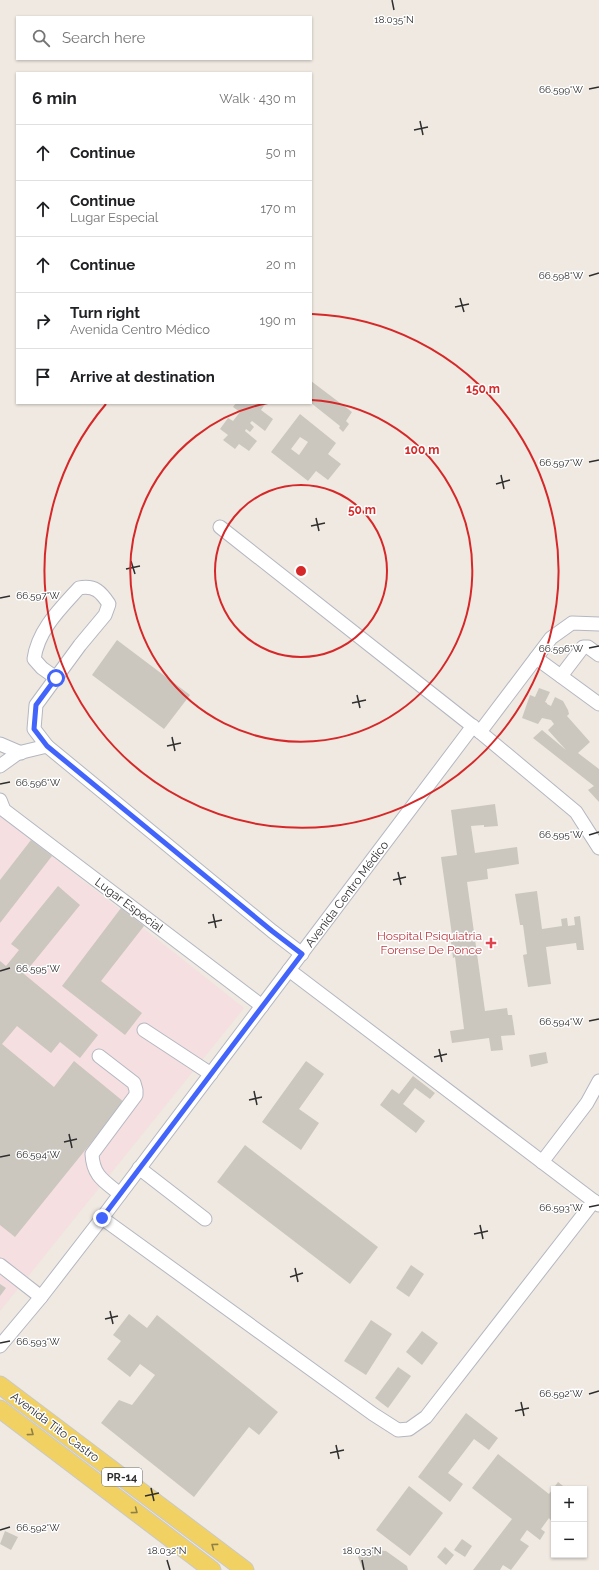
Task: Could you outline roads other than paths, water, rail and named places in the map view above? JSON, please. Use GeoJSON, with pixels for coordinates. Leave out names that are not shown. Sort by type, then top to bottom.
{"type":"FeatureCollection","features":[{"type":"Feature","properties":{"kind":"main road","name":"Avenida Tito Castro"},"geometry":{"type":"LineString","coordinates":[[0,1385],[245,1570]]}},
{"type":"Feature","properties":{"kind":"main road","name":"Avenida Tito Castro"},"geometry":{"type":"LineString","coordinates":[[0,1409],[212,1570]]}},
{"type":"Feature","properties":{"kind":"street"},"geometry":{"type":"LineString","coordinates":[[220,527],[477,729],[576,812],[599,848]]}},
{"type":"Feature","properties":{"kind":"street"},"geometry":{"type":"LineString","coordinates":[[56,678],[42,668],[34,659],[36,647],[44,630],[63,606],[79,588],[87,586],[101,592],[109,604],[105,615],[80,645],[56,678],[36,705],[34,729],[47,746],[302,954]]}},
{"type":"Feature","properties":{"kind":"street","name":"Avenida Centro Médico"},"geometry":{"type":"LineString","coordinates":[[0,1346],[41,1297],[102,1218],[289,970],[477,729],[551,638],[572,623],[599,624]]}},
{"type":"Feature","properties":{"kind":"street"},"geometry":{"type":"LineString","coordinates":[[561,676],[583,647],[588,648],[599,655]]}},
{"type":"Feature","properties":{"kind":"street"},"geometry":{"type":"LineString","coordinates":[[536,658],[599,704]]}},
{"type":"Feature","properties":{"kind":"street"},"geometry":{"type":"LineString","coordinates":[[0,744],[21,753]]}},
{"type":"Feature","properties":{"kind":"street"},"geometry":{"type":"LineString","coordinates":[[0,766],[18,753],[47,746]]}},
{"type":"Feature","properties":{"kind":"street","name":"Lugar Especial"},"geometry":{"type":"LineString","coordinates":[[0,800],[4,810],[262,1006]]}},
{"type":"Feature","properties":{"kind":"street"},"geometry":{"type":"LineString","coordinates":[[102,1218],[373,1414],[398,1430],[409,1429],[426,1418],[596,1203],[289,970]]}},
{"type":"Feature","properties":{"kind":"street"},"geometry":{"type":"LineString","coordinates":[[144,1030],[211,1074]]}},
{"type":"Feature","properties":{"kind":"street"},"geometry":{"type":"LineString","coordinates":[[99,1056],[134,1083],[136,1090],[136,1095],[92,1154],[94,1170],[99,1177],[120,1194]]}},
{"type":"Feature","properties":{"kind":"street"},"geometry":{"type":"LineString","coordinates":[[542,1162],[587,1103],[599,1081]]}},
{"type":"Feature","properties":{"kind":"street"},"geometry":{"type":"LineString","coordinates":[[139,1168],[205,1219]]}},
{"type":"Feature","properties":{"kind":"street"},"geometry":{"type":"LineString","coordinates":[[0,1265],[41,1297]]}},
{"type":"Feature","properties":{"kind":"place","name":"Hospital Psiquiatria Forense De Ponce"},"geometry":{"type":"Point","coordinates":[491,943]}}]}
